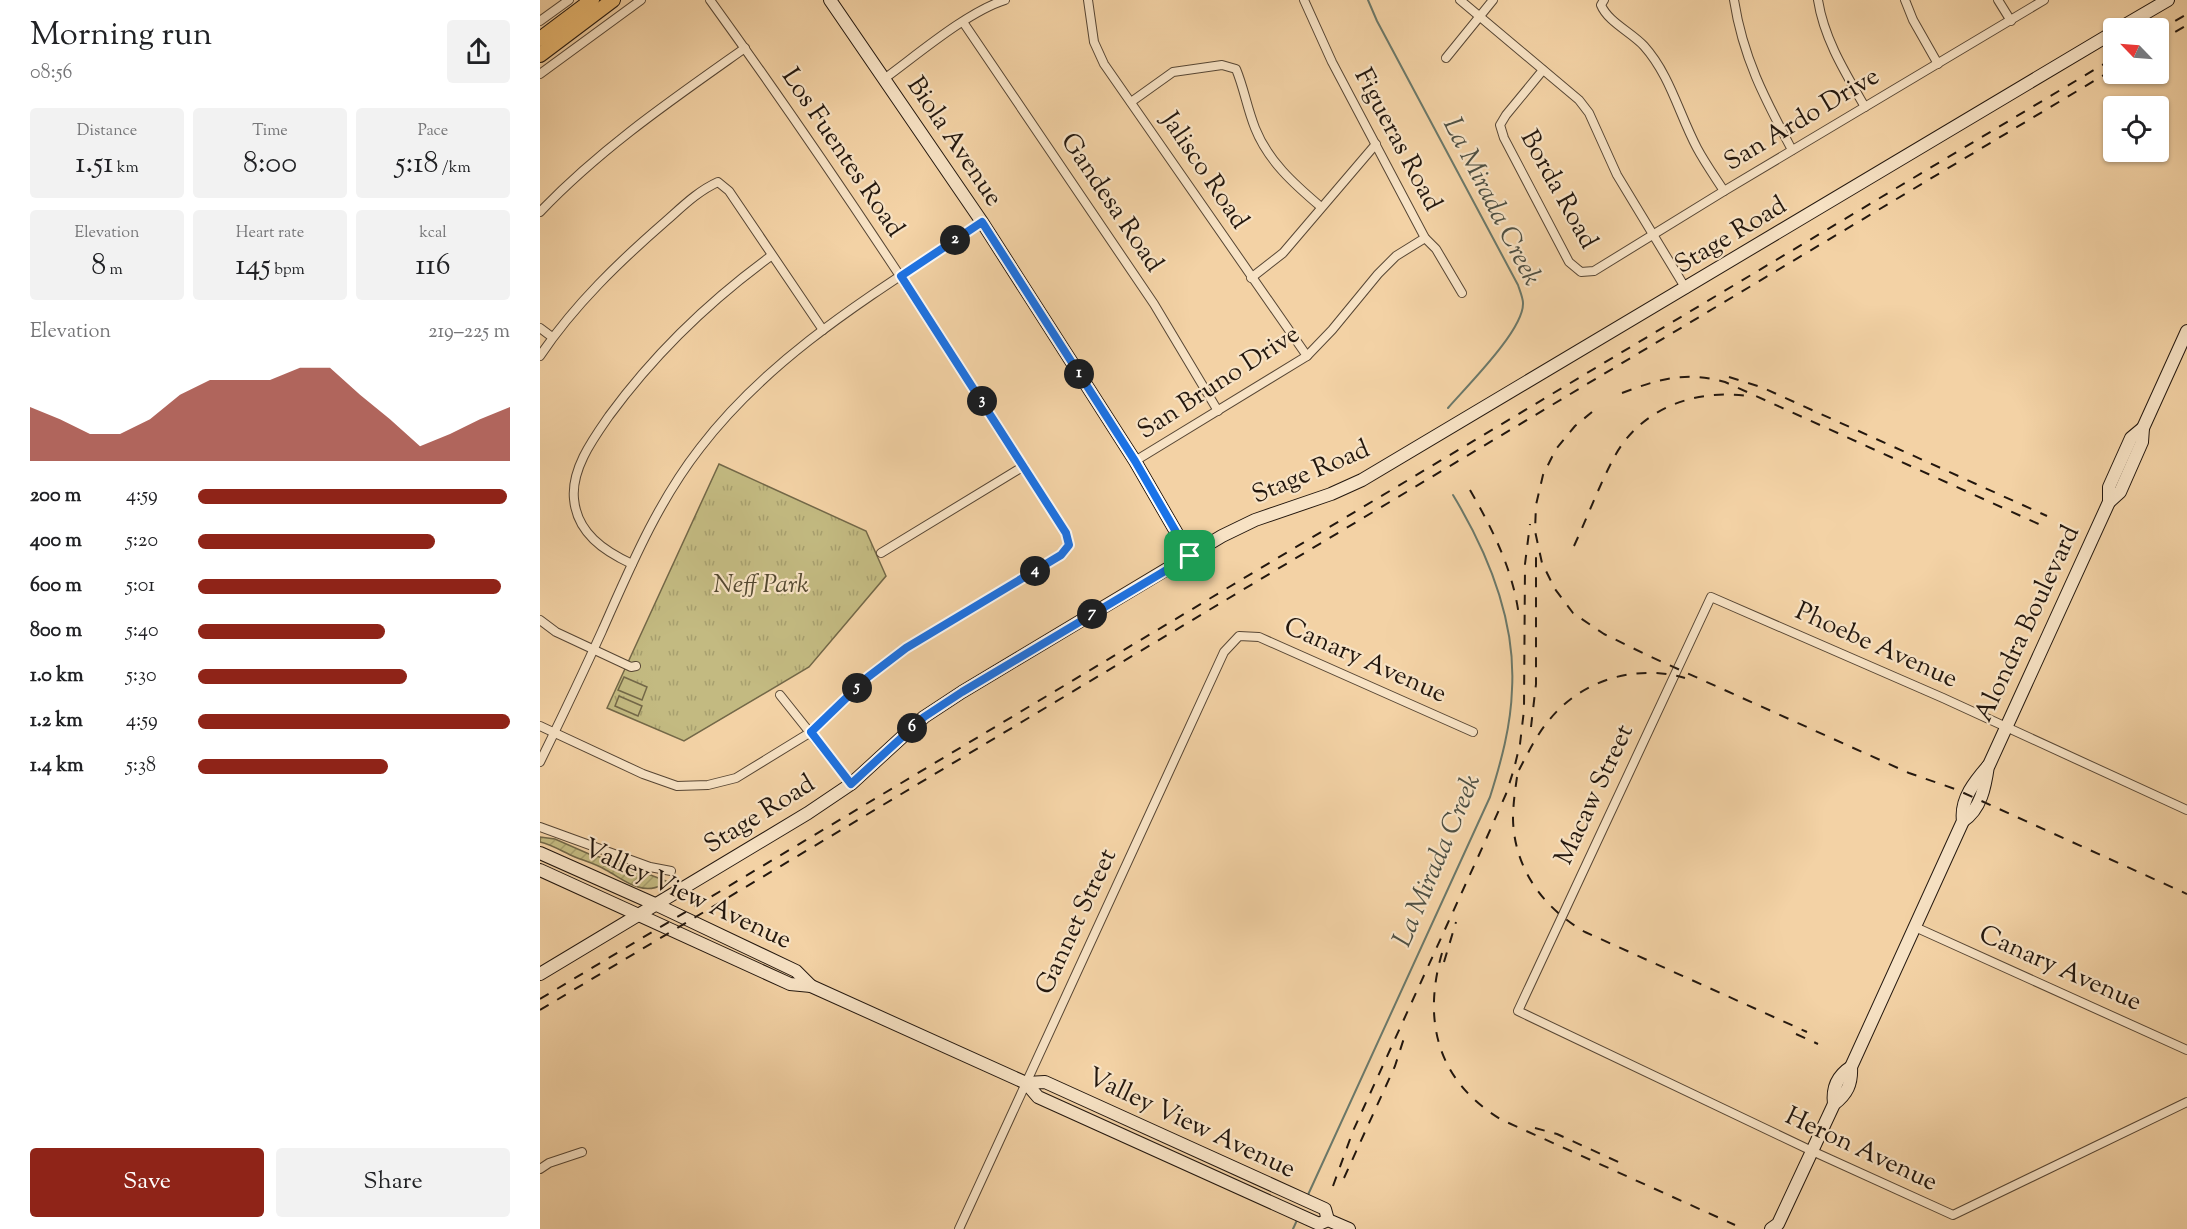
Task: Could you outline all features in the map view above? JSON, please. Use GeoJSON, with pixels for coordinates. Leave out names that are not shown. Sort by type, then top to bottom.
{"type":"FeatureCollection","features":[{"type":"Feature","properties":{"kind":"main road"},"geometry":{"type":"LineString","coordinates":[[540,39],[592,0]]}},
{"type":"Feature","properties":{"kind":"main road"},"geometry":{"type":"LineString","coordinates":[[540,55],[613,0]]}},
{"type":"Feature","properties":{"kind":"main road","name":"Biola Avenue"},"geometry":{"type":"LineString","coordinates":[[830,0],[982,222],[1135,461],[1190,556]]}},
{"type":"Feature","properties":{"kind":"main road"},"geometry":{"type":"LineString","coordinates":[[2137,18],[2168,0]]}},
{"type":"Feature","properties":{"kind":"main road","name":"Stage Road"},"geometry":{"type":"LineString","coordinates":[[540,974],[808,813],[851,784],[924,717],[962,692],[1190,556],[1255,520],[1331,494],[1362,480],[2103,39]]}},
{"type":"Feature","properties":{"kind":"main road","name":"Alondra Boulevard"},"geometry":{"type":"LineString","coordinates":[[1776,1227],[1834,1104],[1844,1097],[1852,1080],[1851,1067],[1963,821],[1973,814],[1984,789],[1989,765],[2109,502],[2109,487],[2131,438],[2143,428],[2187,331]]}},
{"type":"Feature","properties":{"kind":"main road","name":"Valley View Avenue"},"geometry":{"type":"LineString","coordinates":[[540,853],[796,970],[811,986]]}},
{"type":"Feature","properties":{"kind":"main road","name":"Valley View Avenue"},"geometry":{"type":"LineString","coordinates":[[540,870],[790,984],[811,986],[1026,1083],[1038,1096],[1318,1224],[1328,1220],[1348,1229]]}},
{"type":"Feature","properties":{"kind":"main road","name":"Valley View Avenue"},"geometry":{"type":"LineString","coordinates":[[1026,1083],[1045,1082],[1325,1209],[1328,1220]]}},
{"type":"Feature","properties":{"kind":"street"},"geometry":{"type":"LineString","coordinates":[[540,21],[569,0]]}},
{"type":"Feature","properties":{"kind":"street"},"geometry":{"type":"LineString","coordinates":[[540,74],[641,0]]}},
{"type":"Feature","properties":{"kind":"street","name":"Los Fuentes Road"},"geometry":{"type":"LineString","coordinates":[[710,0],[901,276],[1066,533],[1069,545],[1061,555],[906,648],[868,677],[811,732]]}},
{"type":"Feature","properties":{"kind":"street"},"geometry":{"type":"LineString","coordinates":[[884,79],[963,22],[993,4],[1005,0]]}},
{"type":"Feature","properties":{"kind":"street","name":"Jalisco Road"},"geometry":{"type":"LineString","coordinates":[[1088,0],[1094,42],[1104,64],[1307,356]]}},
{"type":"Feature","properties":{"kind":"street","name":"Figueras Road"},"geometry":{"type":"LineString","coordinates":[[1304,0],[1332,62],[1425,238],[1436,249],[1462,293]]}},
{"type":"Feature","properties":{"kind":"street"},"geometry":{"type":"LineString","coordinates":[[1460,0],[1579,99],[1589,113],[1617,175],[1686,289]]}},
{"type":"Feature","properties":{"kind":"street"},"geometry":{"type":"LineString","coordinates":[[1446,58],[1493,0]]}},
{"type":"Feature","properties":{"kind":"street"},"geometry":{"type":"LineString","coordinates":[[1604,0],[1601,5],[1604,13],[1644,46],[1668,81],[1697,148],[1724,191]]}},
{"type":"Feature","properties":{"kind":"street"},"geometry":{"type":"LineString","coordinates":[[1734,0],[1738,24],[1757,83],[1792,150]]}},
{"type":"Feature","properties":{"kind":"street"},"geometry":{"type":"LineString","coordinates":[[1818,0],[1836,54],[1865,107]]}},
{"type":"Feature","properties":{"kind":"street"},"geometry":{"type":"LineString","coordinates":[[1905,0],[1913,20],[1938,64]]}},
{"type":"Feature","properties":{"kind":"street"},"geometry":{"type":"LineString","coordinates":[[1998,0],[2011,21]]}},
{"type":"Feature","properties":{"kind":"street","name":"San Ardo Drive"},"geometry":{"type":"LineString","coordinates":[[1581,272],[1594,272],[1724,191],[2044,0]]}},
{"type":"Feature","properties":{"kind":"street","name":"Gandesa Road"},"geometry":{"type":"LineString","coordinates":[[963,22],[1154,304],[1218,411]]}},
{"type":"Feature","properties":{"kind":"street"},"geometry":{"type":"LineString","coordinates":[[540,212],[624,135],[745,48]]}},
{"type":"Feature","properties":{"kind":"street"},"geometry":{"type":"LineString","coordinates":[[1131,102],[1173,72],[1222,65],[1236,69],[1256,131],[1274,161],[1288,179],[1321,207]]}},
{"type":"Feature","properties":{"kind":"street","name":"Borda Road"},"geometry":{"type":"LineString","coordinates":[[1543,70],[1500,125],[1504,138],[1569,262],[1581,272]]}},
{"type":"Feature","properties":{"kind":"street"},"geometry":{"type":"LineString","coordinates":[[1251,278],[1283,253],[1376,144]]}},
{"type":"Feature","properties":{"kind":"street"},"geometry":{"type":"LineString","coordinates":[[540,356],[552,338],[593,291],[642,242],[703,189],[718,182],[729,191],[823,330]]}},
{"type":"Feature","properties":{"kind":"street"},"geometry":{"type":"LineString","coordinates":[[540,762],[632,564],[664,501],[683,470],[711,434],[763,379],[823,330],[982,222]]}},
{"type":"Feature","properties":{"kind":"street","name":"San Bruno Drive"},"geometry":{"type":"LineString","coordinates":[[1135,461],[1307,356],[1332,330],[1378,274],[1396,256],[1425,238]]}},
{"type":"Feature","properties":{"kind":"street"},"geometry":{"type":"LineString","coordinates":[[632,564],[610,554],[592,539],[581,522],[574,499],[577,471],[585,453],[633,384],[668,343],[734,283],[771,256]]}},
{"type":"Feature","properties":{"kind":"street"},"geometry":{"type":"LineString","coordinates":[[540,328],[552,338]]}},
{"type":"Feature","properties":{"kind":"street"},"geometry":{"type":"LineString","coordinates":[[881,553],[1024,466]]}},
{"type":"Feature","properties":{"kind":"street","name":"Phoebe Avenue"},"geometry":{"type":"LineString","coordinates":[[1711,597],[1943,698],[2187,810]]}},
{"type":"Feature","properties":{"kind":"street","name":"Macaw Street"},"geometry":{"type":"LineString","coordinates":[[1518,1011],[1711,597]]}},
{"type":"Feature","properties":{"kind":"street"},"geometry":{"type":"LineString","coordinates":[[540,620],[556,632],[631,667],[636,666]]}},
{"type":"Feature","properties":{"kind":"street","name":"Canary Avenue"},"geometry":{"type":"LineString","coordinates":[[1239,636],[1259,637],[1473,732]]}},
{"type":"Feature","properties":{"kind":"street","name":"Gannet Street"},"geometry":{"type":"LineString","coordinates":[[959,1229],[1224,652],[1239,636]]}},
{"type":"Feature","properties":{"kind":"street"},"geometry":{"type":"LineString","coordinates":[[780,695],[851,784]]}},
{"type":"Feature","properties":{"kind":"street"},"geometry":{"type":"LineString","coordinates":[[540,726],[643,774],[677,786],[708,785],[736,778],[811,732]]}},
{"type":"Feature","properties":{"kind":"street","name":"Valley View Avenue"},"geometry":{"type":"LineString","coordinates":[[540,827],[650,867],[671,871]]}},
{"type":"Feature","properties":{"kind":"street","name":"Canary Avenue"},"geometry":{"type":"LineString","coordinates":[[1915,927],[2187,1050]]}},
{"type":"Feature","properties":{"kind":"street","name":"Heron Avenue"},"geometry":{"type":"LineString","coordinates":[[1518,1011],[1812,1151],[1953,1215],[2187,1102]]}},
{"type":"Feature","properties":{"kind":"street"},"geometry":{"type":"LineString","coordinates":[[540,1169],[549,1163],[582,1152]]}},
{"type":"Feature","properties":{"kind":"green space","name":"Neff Park"},"geometry":{"type":"Polygon","coordinates":[[[719,464],[866,531],[886,576],[809,667],[684,741],[607,708],[719,464]]]}},
{"type":"Feature","properties":{"kind":"green space"},"geometry":{"type":"Polygon","coordinates":[[[624,677],[647,687],[642,700],[618,690],[624,677]]]}},
{"type":"Feature","properties":{"kind":"green space"},"geometry":{"type":"Polygon","coordinates":[[[619,696],[642,706],[638,716],[615,706],[619,696]]]}},
{"type":"Feature","properties":{"kind":"green space"},"geometry":{"type":"Polygon","coordinates":[[[540,837],[555,839],[589,854],[617,862],[634,872],[648,874],[671,883],[664,888],[662,885],[647,889],[632,885],[598,866],[540,842],[540,837]]]}},
{"type":"Feature","properties":{"kind":"waterway","name":"La Mirada Creek"},"geometry":{"type":"LineString","coordinates":[[1368,0],[1377,21],[1518,285],[1523,303],[1521,314],[1504,343],[1448,408]]}},
{"type":"Feature","properties":{"kind":"waterway","name":"La Mirada Creek"},"geometry":{"type":"LineString","coordinates":[[1307,1197],[1490,797],[1505,744],[1510,717],[1512,663],[1504,613],[1478,540],[1453,495]]}},
{"type":"Feature","properties":{"kind":"waterway","name":"La Mirada Creek"},"geometry":{"type":"LineString","coordinates":[[1293,1229],[1298,1218]]}},
{"type":"Feature","properties":{"kind":"railway"},"geometry":{"type":"LineString","coordinates":[[2169,25],[2187,14]]}},
{"type":"Feature","properties":{"kind":"railway"},"geometry":{"type":"LineString","coordinates":[[2169,36],[2187,25]]}},
{"type":"Feature","properties":{"kind":"railway"},"geometry":{"type":"LineString","coordinates":[[540,999],[2103,65]]}},
{"type":"Feature","properties":{"kind":"railway"},"geometry":{"type":"LineString","coordinates":[[540,1010],[2103,76]]}},
{"type":"Feature","properties":{"kind":"railway"},"geometry":{"type":"LineString","coordinates":[[1622,393],[1672,378],[1697,377],[1725,382],[2043,526]]}},
{"type":"Feature","properties":{"kind":"railway"},"geometry":{"type":"LineString","coordinates":[[1729,377],[1761,387],[2047,516]]}},
{"type":"Feature","properties":{"kind":"railway"},"geometry":{"type":"LineString","coordinates":[[1574,546],[1616,454],[1641,424],[1656,413],[1691,399],[1709,395],[1747,396]]}},
{"type":"Feature","properties":{"kind":"railway"},"geometry":{"type":"LineString","coordinates":[[1592,412],[1575,426],[1556,449],[1543,475],[1536,505],[1535,531],[1542,563],[1555,589],[1573,613],[1604,634],[1649,656],[1909,773],[1955,789],[2187,894]]}},
{"type":"Feature","properties":{"kind":"railway"},"geometry":{"type":"LineString","coordinates":[[1470,490],[1487,520],[1507,566],[1519,616]]}},
{"type":"Feature","properties":{"kind":"railway"},"geometry":{"type":"LineString","coordinates":[[1333,1186],[1353,1131],[1483,846],[1506,794],[1514,769],[1524,710],[1525,564],[1530,524]]}},
{"type":"Feature","properties":{"kind":"railway"},"geometry":{"type":"LineString","coordinates":[[1531,727],[1536,684],[1536,555]]}},
{"type":"Feature","properties":{"kind":"railway"},"geometry":{"type":"LineString","coordinates":[[1519,770],[1545,725],[1563,705],[1578,694],[1612,678],[1630,674],[1667,674],[1685,678]]}},
{"type":"Feature","properties":{"kind":"railway"},"geometry":{"type":"LineString","coordinates":[[1517,777],[1513,819],[1519,854],[1534,885],[1556,911],[1585,932],[1807,1032]]}},
{"type":"Feature","properties":{"kind":"railway"},"geometry":{"type":"LineString","coordinates":[[1444,962],[1456,922]]}},
{"type":"Feature","properties":{"kind":"railway"},"geometry":{"type":"LineString","coordinates":[[1442,953],[1436,978],[1434,1003],[1435,1026],[1440,1048],[1463,1088],[1480,1105],[1502,1120],[1735,1225]]}},
{"type":"Feature","properties":{"kind":"railway"},"geometry":{"type":"LineString","coordinates":[[1796,1034],[1818,1044]]}},
{"type":"Feature","properties":{"kind":"railway"},"geometry":{"type":"LineString","coordinates":[[1344,1178],[1395,1066],[1405,1035]]}},
{"type":"Feature","properties":{"kind":"railway"},"geometry":{"type":"LineString","coordinates":[[1535,1128],[1557,1134],[1627,1166]]}},
{"type":"Feature","properties":{"kind":"route"},"geometry":{"type":"LineString","coordinates":[[982,222],[1135,461],[1190,556],[924,717],[851,784],[811,732],[868,677],[906,648],[1061,555],[1069,545],[1066,533],[901,276],[982,222]]}}]}
